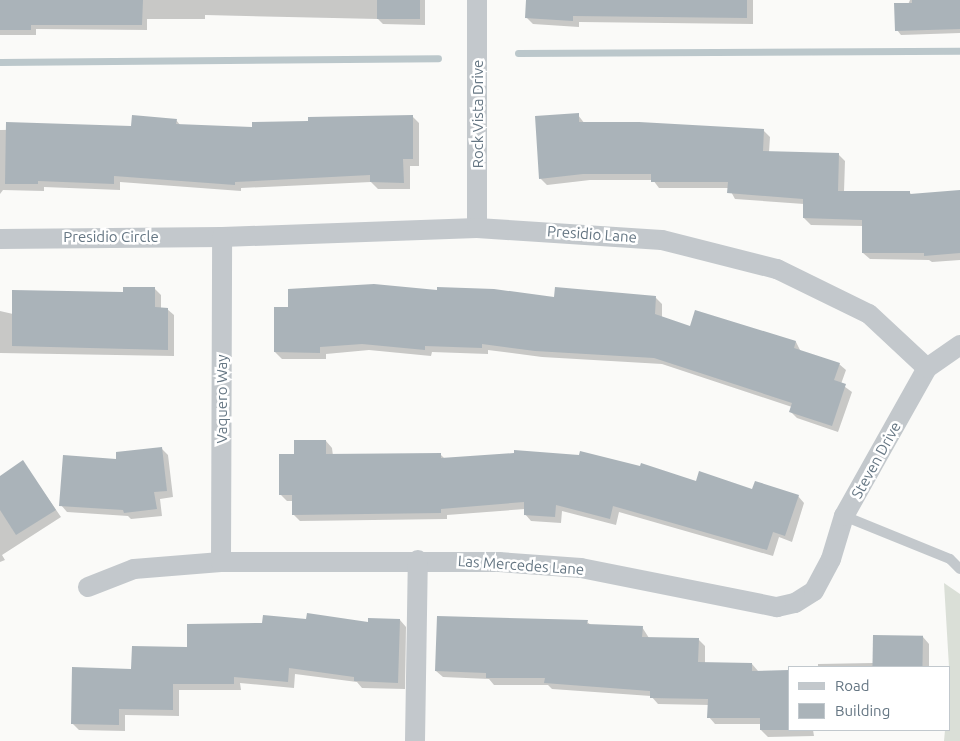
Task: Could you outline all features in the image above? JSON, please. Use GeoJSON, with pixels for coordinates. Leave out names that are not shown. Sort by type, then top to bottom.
{"type":"FeatureCollection","features":[{"type":"Feature","properties":{"kind":"street","name":"Rock Vista Drive"},"geometry":{"type":"LineString","coordinates":[[477,228],[478,0]]}},
{"type":"Feature","properties":{"kind":"street","name":"Presidio Lane"},"geometry":{"type":"LineString","coordinates":[[222,237],[477,228],[662,240],[777,269],[869,314],[927,368]]}},
{"type":"Feature","properties":{"kind":"street","name":"Presidio Circle"},"geometry":{"type":"LineString","coordinates":[[0,239],[222,237]]}},
{"type":"Feature","properties":{"kind":"street","name":"Vaquero Way"},"geometry":{"type":"LineString","coordinates":[[221,562],[222,237]]}},
{"type":"Feature","properties":{"kind":"street","name":"Steven Drive"},"geometry":{"type":"LineString","coordinates":[[814,590],[831,559],[844,516],[927,368],[960,345]]}},
{"type":"Feature","properties":{"kind":"street","name":"Las Mercedes Lane"},"geometry":{"type":"LineString","coordinates":[[88,587],[134,569],[221,562],[418,560],[581,568],[776,607],[795,603],[814,590]]}},
{"type":"Feature","properties":{"kind":"street"},"geometry":{"type":"LineString","coordinates":[[416,741],[418,560]]}},
{"type":"Feature","properties":{"kind":"lane"},"geometry":{"type":"LineString","coordinates":[[844,516],[950,559],[960,569]]}},
{"type":"Feature","properties":{"kind":"shaded area"},"geometry":{"type":"Polygon","coordinates":[[[944,583],[960,594],[960,741],[944,741],[945,731],[950,731],[949,666],[944,583]]]}},
{"type":"Feature","properties":{"kind":"building"},"geometry":{"type":"Polygon","coordinates":[[[0,0],[143,0],[142,25],[31,25],[31,30],[0,30],[0,0]]]}},
{"type":"Feature","properties":{"kind":"building"},"geometry":{"type":"Polygon","coordinates":[[[377,0],[420,0],[420,19],[377,19],[377,0]]]}},
{"type":"Feature","properties":{"kind":"building"},"geometry":{"type":"Polygon","coordinates":[[[526,0],[747,0],[747,18],[573,16],[573,21],[525,18],[526,0]]]}},
{"type":"Feature","properties":{"kind":"building"},"geometry":{"type":"Polygon","coordinates":[[[912,0],[960,0],[960,29],[895,31],[894,3],[912,3],[912,0]]]}},
{"type":"Feature","properties":{"kind":"building"},"geometry":{"type":"Polygon","coordinates":[[[579,113],[579,122],[639,122],[764,129],[763,151],[839,153],[838,191],[910,191],[910,194],[960,190],[960,253],[924,256],[924,253],[862,253],[862,220],[803,218],[803,199],[727,193],[728,182],[651,182],[651,174],[583,174],[539,179],[535,116],[579,113]]]}},
{"type":"Feature","properties":{"kind":"building"},"geometry":{"type":"Polygon","coordinates":[[[132,115],[177,119],[176,124],[252,127],[252,122],[308,121],[308,117],[413,115],[413,159],[403,159],[404,183],[370,182],[370,175],[235,182],[235,185],[114,176],[114,184],[38,181],[38,184],[5,184],[6,122],[131,126],[132,115]]]}},
{"type":"Feature","properties":{"kind":"building"},"geometry":{"type":"Polygon","coordinates":[[[374,284],[437,290],[437,287],[494,289],[554,297],[555,287],[656,296],[655,314],[690,326],[695,310],[796,341],[794,348],[840,363],[834,380],[846,384],[832,426],[789,412],[792,403],[654,358],[535,351],[482,344],[482,348],[425,346],[425,350],[362,344],[320,347],[320,353],[274,352],[274,307],[288,307],[288,289],[374,284]]]}},
{"type":"Feature","properties":{"kind":"building"},"geometry":{"type":"Polygon","coordinates":[[[123,287],[155,287],[155,307],[168,308],[168,350],[12,346],[12,290],[123,292],[123,287]]]}},
{"type":"Feature","properties":{"kind":"building"},"geometry":{"type":"Polygon","coordinates":[[[294,440],[326,440],[326,454],[441,453],[441,458],[514,453],[514,450],[579,455],[580,451],[640,466],[641,463],[696,481],[699,471],[752,489],[755,481],[799,495],[785,536],[773,532],[767,550],[613,506],[610,519],[556,505],[555,517],[524,515],[524,502],[441,509],[441,513],[292,515],[292,495],[279,495],[279,454],[294,454],[294,440]]]}},
{"type":"Feature","properties":{"kind":"building"},"geometry":{"type":"Polygon","coordinates":[[[162,447],[167,491],[154,492],[157,509],[124,513],[123,510],[59,506],[63,455],[116,459],[116,452],[162,447]]]}},
{"type":"Feature","properties":{"kind":"building"},"geometry":{"type":"Polygon","coordinates":[[[23,460],[56,510],[16,535],[0,510],[0,476],[23,460]]]}},
{"type":"Feature","properties":{"kind":"building"},"geometry":{"type":"Polygon","coordinates":[[[307,613],[368,622],[368,618],[400,619],[398,683],[354,681],[354,677],[289,668],[288,682],[234,677],[234,684],[173,684],[173,710],[119,709],[119,725],[71,724],[72,667],[131,669],[132,646],[187,647],[187,624],[262,623],[263,615],[306,619],[307,613]]]}},
{"type":"Feature","properties":{"kind":"building"},"geometry":{"type":"Polygon","coordinates":[[[437,616],[588,620],[587,624],[643,626],[642,637],[699,638],[698,662],[752,663],[752,671],[788,670],[788,730],[760,730],[760,718],[707,718],[708,699],[650,698],[650,691],[544,683],[545,678],[486,678],[486,673],[435,671],[437,616]]]}},
{"type":"Feature","properties":{"kind":"building"},"geometry":{"type":"Polygon","coordinates":[[[873,635],[923,636],[922,666],[872,666],[873,635]]]}},
{"type":"Feature","properties":{"kind":"waterway"},"geometry":{"type":"LineString","coordinates":[[518,53],[960,51]]}},
{"type":"Feature","properties":{"kind":"waterway"},"geometry":{"type":"LineString","coordinates":[[0,62],[438,58]]}}]}
